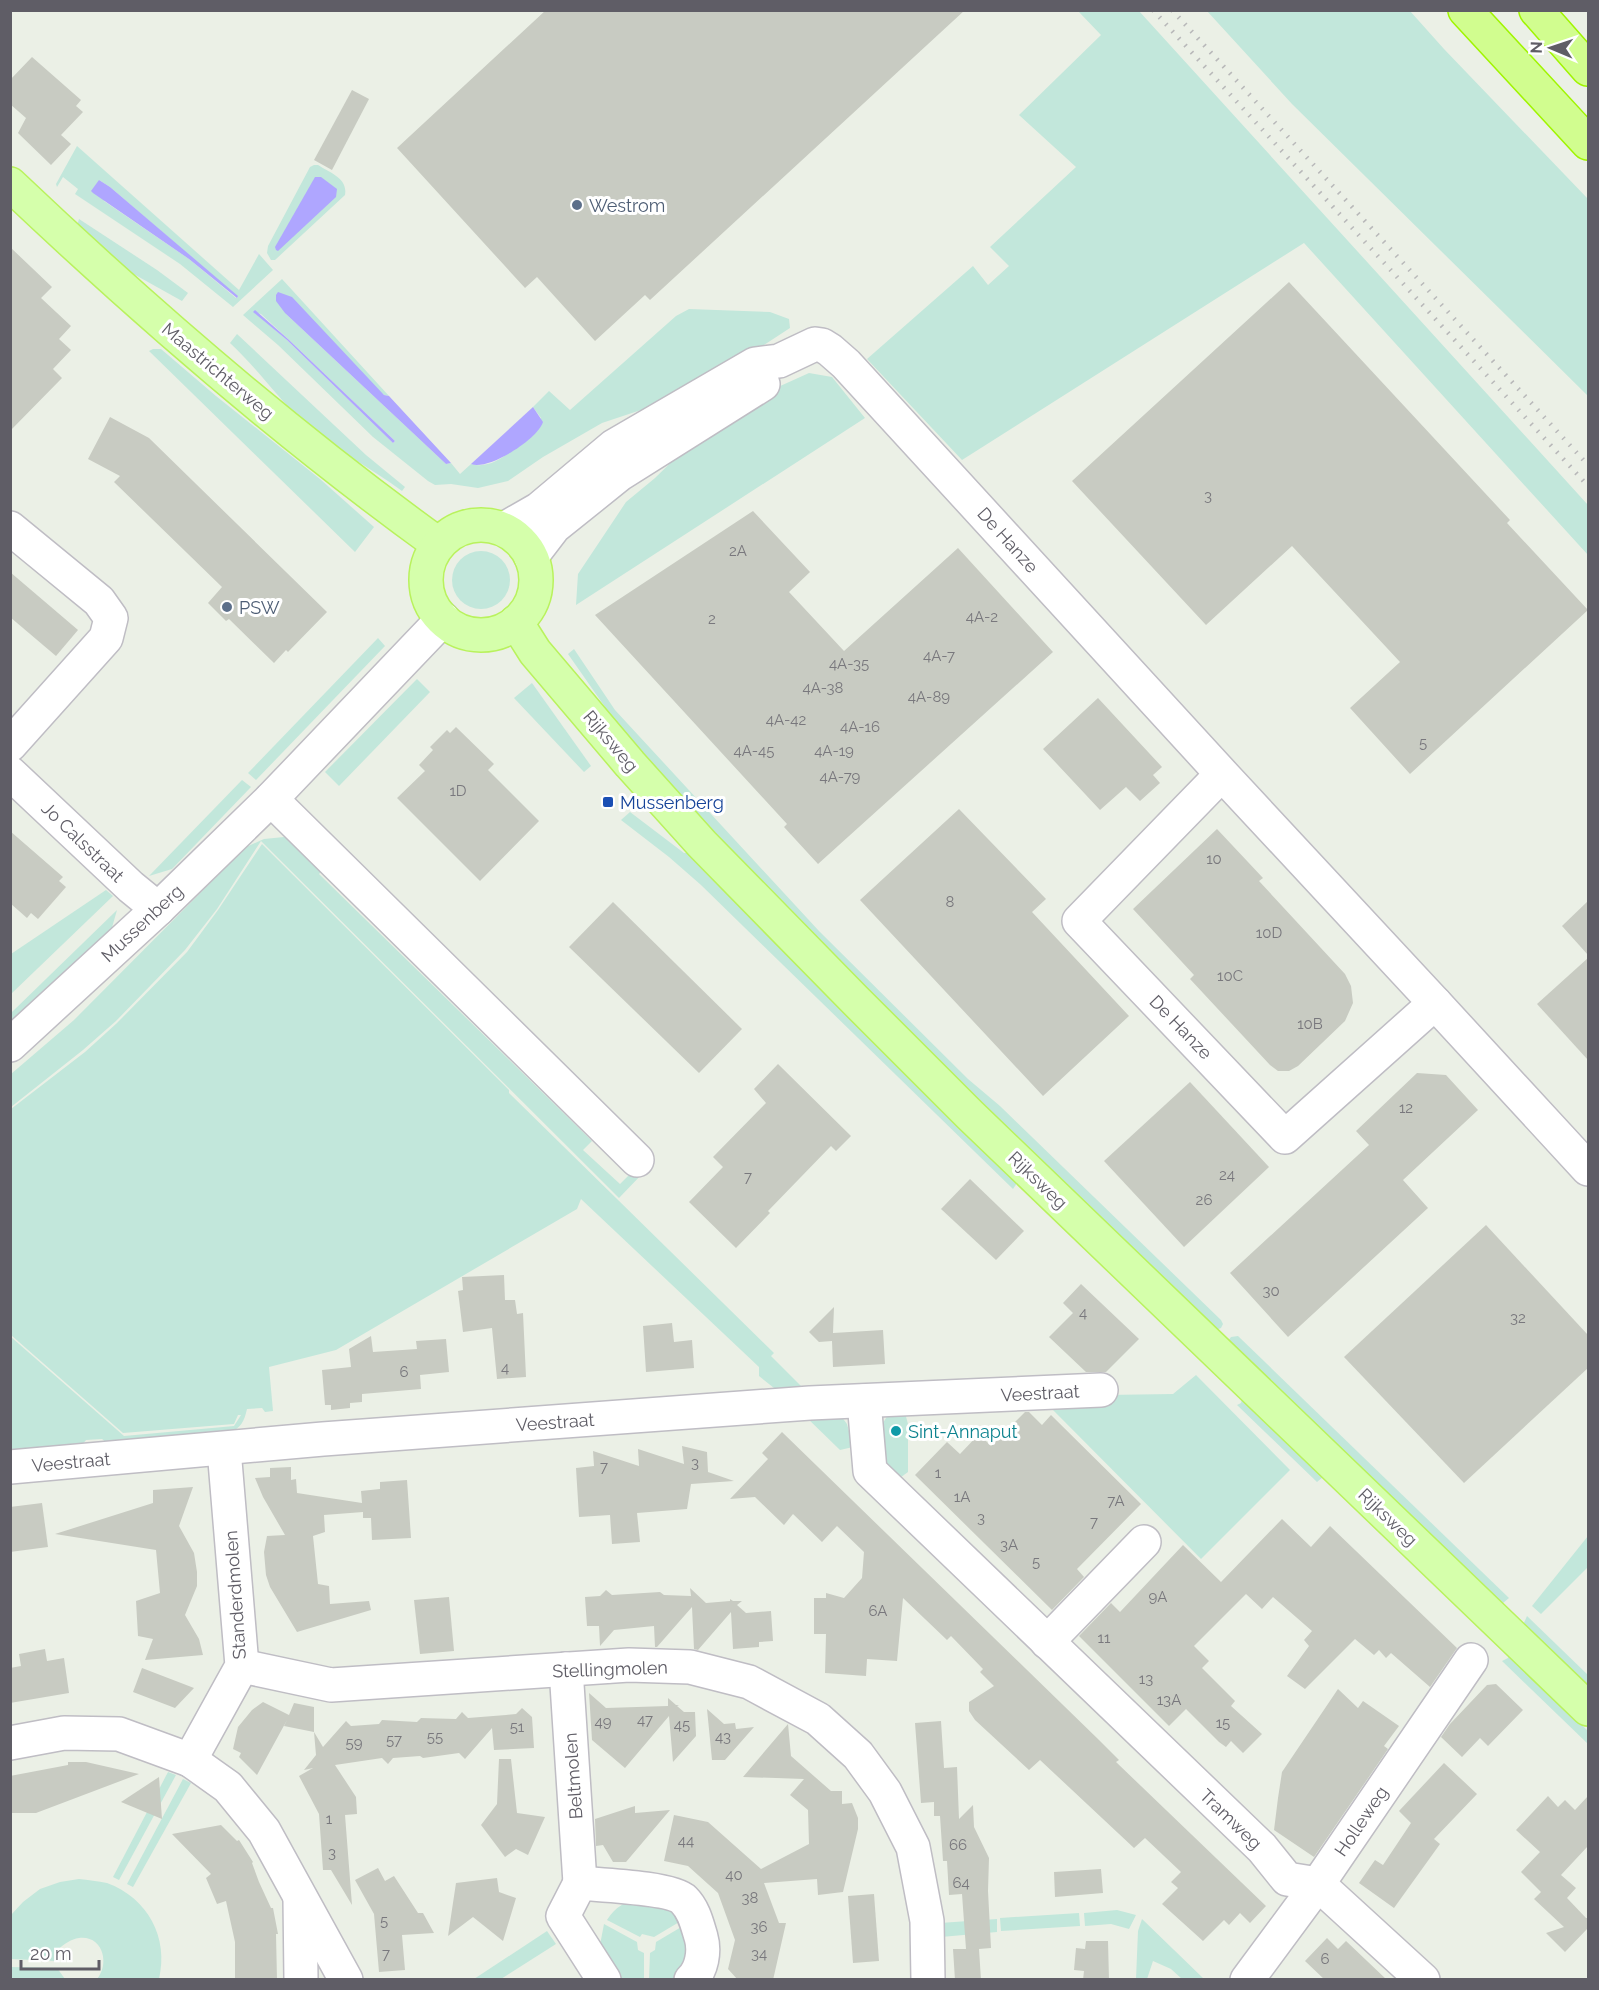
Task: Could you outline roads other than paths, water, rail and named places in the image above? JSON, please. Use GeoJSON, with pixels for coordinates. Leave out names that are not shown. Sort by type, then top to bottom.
{"type":"FeatureCollection","features":[{"type":"Feature","properties":{"kind":"highway"},"geometry":{"type":"LineString","coordinates":[[1465,10],[1588,143]]}},
{"type":"Feature","properties":{"kind":"highway"},"geometry":{"type":"LineString","coordinates":[[1536,10],[1588,69]]}},
{"type":"Feature","properties":{"kind":"main road","name":"Maastrichterweg"},"geometry":{"type":"LineString","coordinates":[[10,184],[100,269],[189,348],[330,464],[438,544]]}},
{"type":"Feature","properties":{"kind":"main road"},"geometry":{"type":"LineString","coordinates":[[489,525],[504,529],[520,541],[531,557],[536,572],[535,590],[528,608],[516,622],[501,631],[480,635],[458,630],[434,609],[428,596],[426,579],[429,562],[438,544],[454,531],[464,527],[489,525]]}},
{"type":"Feature","properties":{"kind":"main road","name":"Rijksweg"},"geometry":{"type":"LineString","coordinates":[[516,622],[535,652],[630,764],[702,844],[854,999],[970,1115],[1588,1709]]}},
{"type":"Feature","properties":{"kind":"street","name":"De Hanze"},"geometry":{"type":"LineString","coordinates":[[504,529],[538,509],[623,440],[756,364],[779,361],[815,344],[822,345],[846,364],[1588,1169]]}},
{"type":"Feature","properties":{"kind":"street","name":"De Hanze"},"geometry":{"type":"LineString","coordinates":[[531,557],[554,527],[620,474],[768,381],[779,361]]}},
{"type":"Feature","properties":{"kind":"street"},"geometry":{"type":"LineString","coordinates":[[10,528],[99,601],[111,618],[106,638],[10,745]]}},
{"type":"Feature","properties":{"kind":"street","name":"Mussenberg"},"geometry":{"type":"LineString","coordinates":[[10,1045],[158,909],[271,799],[443,619]]}},
{"type":"Feature","properties":{"kind":"street","name":"Jo Calsstraat"},"geometry":{"type":"LineString","coordinates":[[10,773],[131,887],[158,909]]}},
{"type":"Feature","properties":{"kind":"street","name":"De Hanze"},"geometry":{"type":"LineString","coordinates":[[1222,774],[1079,921],[1285,1137],[1435,1003]]}},
{"type":"Feature","properties":{"kind":"street"},"geometry":{"type":"LineString","coordinates":[[271,799],[637,1160]]}},
{"type":"Feature","properties":{"kind":"street","name":"Veestraat"},"geometry":{"type":"LineString","coordinates":[[10,1467],[810,1403],[1101,1390]]}},
{"type":"Feature","properties":{"kind":"street","name":"Tramweg"},"geometry":{"type":"LineString","coordinates":[[864,1401],[870,1471],[1262,1848],[1287,1880],[1318,1884]]}},
{"type":"Feature","properties":{"kind":"street","name":"Standerdmolen"},"geometry":{"type":"LineString","coordinates":[[190,1760],[242,1666],[224,1449]]}},
{"type":"Feature","properties":{"kind":"street"},"geometry":{"type":"LineString","coordinates":[[1047,1642],[1144,1542]]}},
{"type":"Feature","properties":{"kind":"street","name":"Holleweg"},"geometry":{"type":"LineString","coordinates":[[1247,1980],[1318,1884],[1471,1660]]}},
{"type":"Feature","properties":{"kind":"street","name":"Stellingmolen"},"geometry":{"type":"LineString","coordinates":[[242,1666],[331,1685],[629,1665],[690,1667],[749,1682],[818,1719],[858,1755],[885,1792],[913,1847],[927,1921],[928,1980]]}},
{"type":"Feature","properties":{"kind":"street","name":"Beltmolen"},"geometry":{"type":"LineString","coordinates":[[566,1669],[580,1883]]}},
{"type":"Feature","properties":{"kind":"street"},"geometry":{"type":"LineString","coordinates":[[10,1743],[64,1733],[119,1734],[190,1760],[228,1787],[264,1831],[346,1980]]}},
{"type":"Feature","properties":{"kind":"street"},"geometry":{"type":"LineString","coordinates":[[604,1980],[563,1916],[580,1883],[665,1892],[683,1899],[696,1917],[703,1946],[698,1973],[691,1980]]}},
{"type":"Feature","properties":{"kind":"street"},"geometry":{"type":"LineString","coordinates":[[1318,1884],[1423,1980]]}},
{"type":"Feature","properties":{"kind":"street"},"geometry":{"type":"LineString","coordinates":[[300,1895],[301,1980]]}},
{"type":"Feature","properties":{"kind":"railway"},"geometry":{"type":"LineString","coordinates":[[1153,10],[1588,486]]}},
{"type":"Feature","properties":{"kind":"railway"},"geometry":{"type":"LineString","coordinates":[[1172,10],[1588,465]]}},
{"type":"Feature","properties":{"kind":"place","name":"Westrom"},"geometry":{"type":"Point","coordinates":[577,205]}},
{"type":"Feature","properties":{"kind":"place","name":"PSW"},"geometry":{"type":"Point","coordinates":[227,607]}},
{"type":"Feature","properties":{"kind":"place","name":"Mussenberg"},"geometry":{"type":"Point","coordinates":[608,802]}},
{"type":"Feature","properties":{"kind":"place","name":"Sint-Annaput"},"geometry":{"type":"Point","coordinates":[896,1431]}}]}
